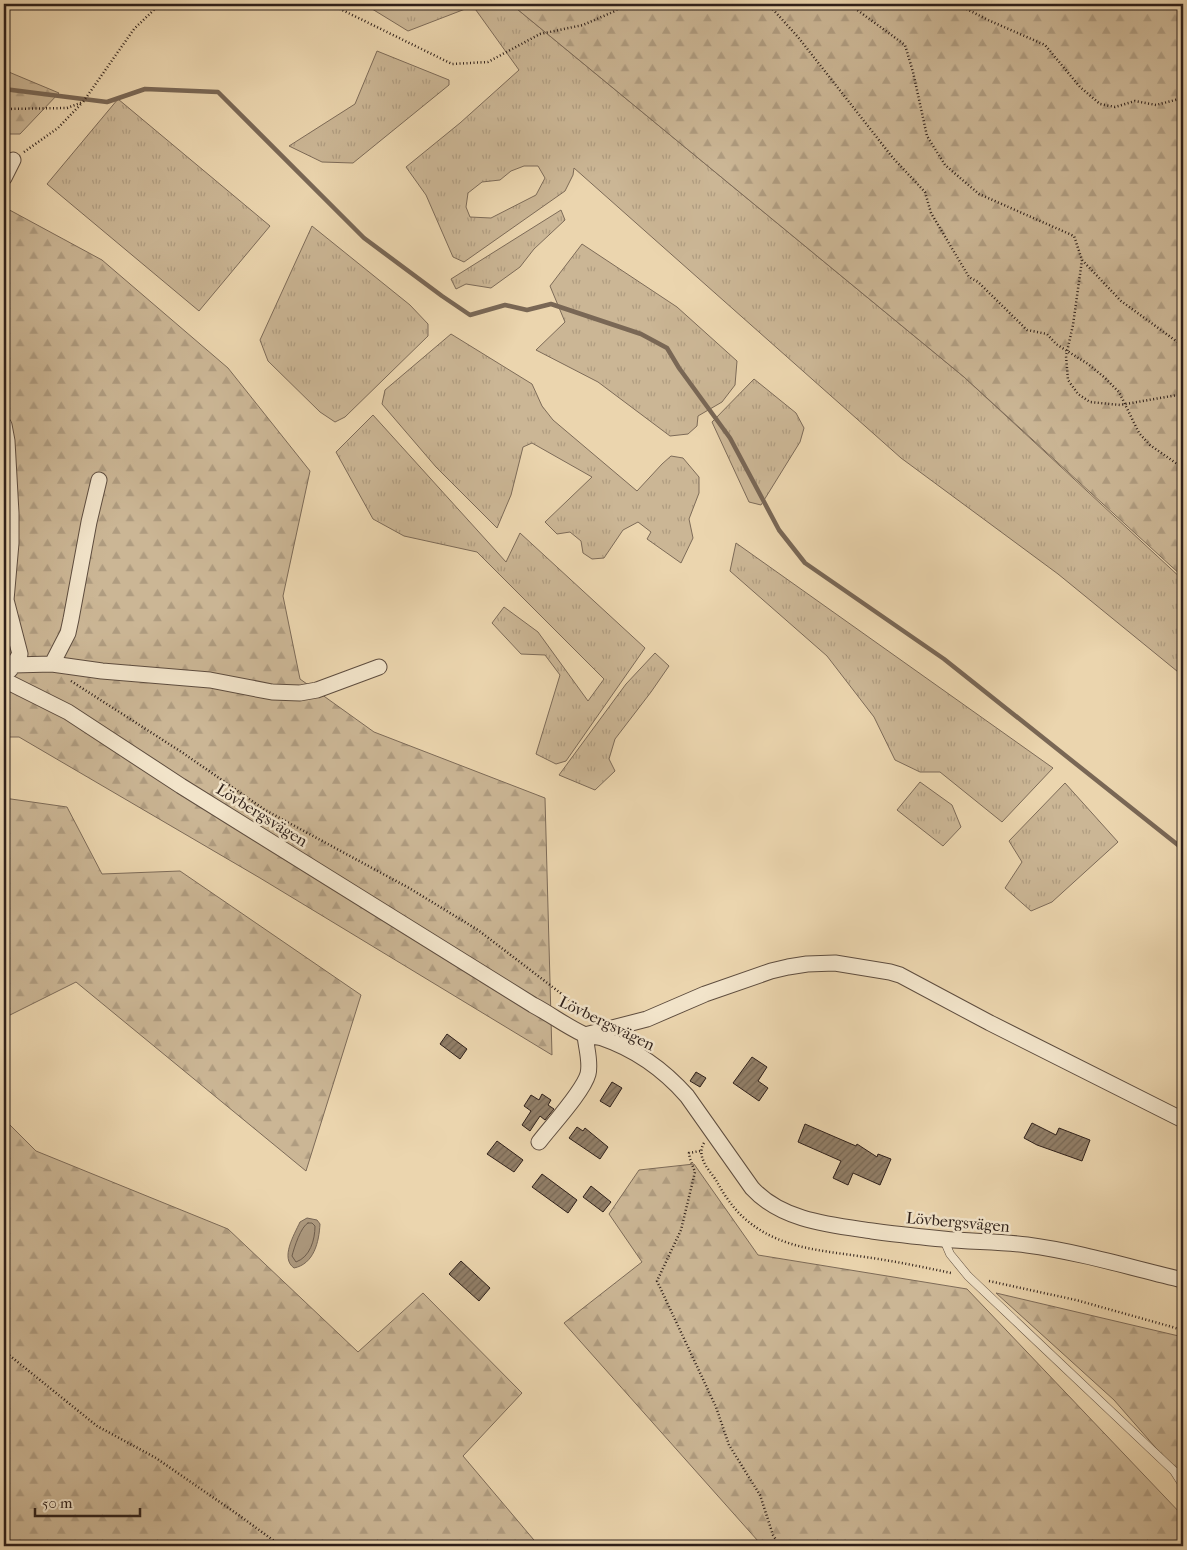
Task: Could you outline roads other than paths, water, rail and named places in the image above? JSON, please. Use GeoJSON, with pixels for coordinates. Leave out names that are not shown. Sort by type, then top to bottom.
{"type":"FeatureCollection","features":[{"type":"Feature","properties":{"kind":"street"},"geometry":{"type":"LineString","coordinates":[[4,178],[13,160]]}},
{"type":"Feature","properties":{"kind":"street"},"geometry":{"type":"LineString","coordinates":[[4,425],[7,441],[11,513],[11,543],[6,600],[20,654],[4,680]]}},
{"type":"Feature","properties":{"kind":"street"},"geometry":{"type":"LineString","coordinates":[[52,664],[68,633],[72,619],[89,522],[99,480]]}},
{"type":"Feature","properties":{"kind":"street"},"geometry":{"type":"LineString","coordinates":[[13,665],[52,664],[102,671],[210,680],[300,694],[379,667]]}},
{"type":"Feature","properties":{"kind":"street","name":"Lövbergsvägen"},"geometry":{"type":"LineString","coordinates":[[4,680],[68,712],[219,809],[533,1005],[585,1035],[602,1038],[642,1057],[666,1074],[687,1096],[758,1196],[772,1205],[795,1216],[832,1225],[944,1240],[1027,1245],[1097,1259],[1183,1280]]}},
{"type":"Feature","properties":{"kind":"street"},"geometry":{"type":"LineString","coordinates":[[539,1142],[564,1111],[588,1075],[585,1035],[647,1019],[705,994],[771,971],[807,964],[835,963],[900,975],[990,1023],[1183,1120]]}},
{"type":"Feature","properties":{"kind":"lane"},"geometry":{"type":"LineString","coordinates":[[944,1240],[950,1254],[968,1276],[1167,1465],[1183,1484]]}},
{"type":"Feature","properties":{"kind":"water"},"geometry":{"type":"Polygon","coordinates":[[[307,1218],[317,1220],[320,1224],[317,1245],[306,1262],[294,1268],[290,1264],[288,1252],[300,1222],[307,1218]]]}},
{"type":"Feature","properties":{"kind":"waterway"},"geometry":{"type":"LineString","coordinates":[[4,89],[107,102],[145,89],[218,92],[364,238],[470,315],[505,305],[527,310],[551,304],[641,334],[667,348],[679,368],[730,438],[779,530],[805,563],[944,659],[1178,845],[1183,851]]}}]}
